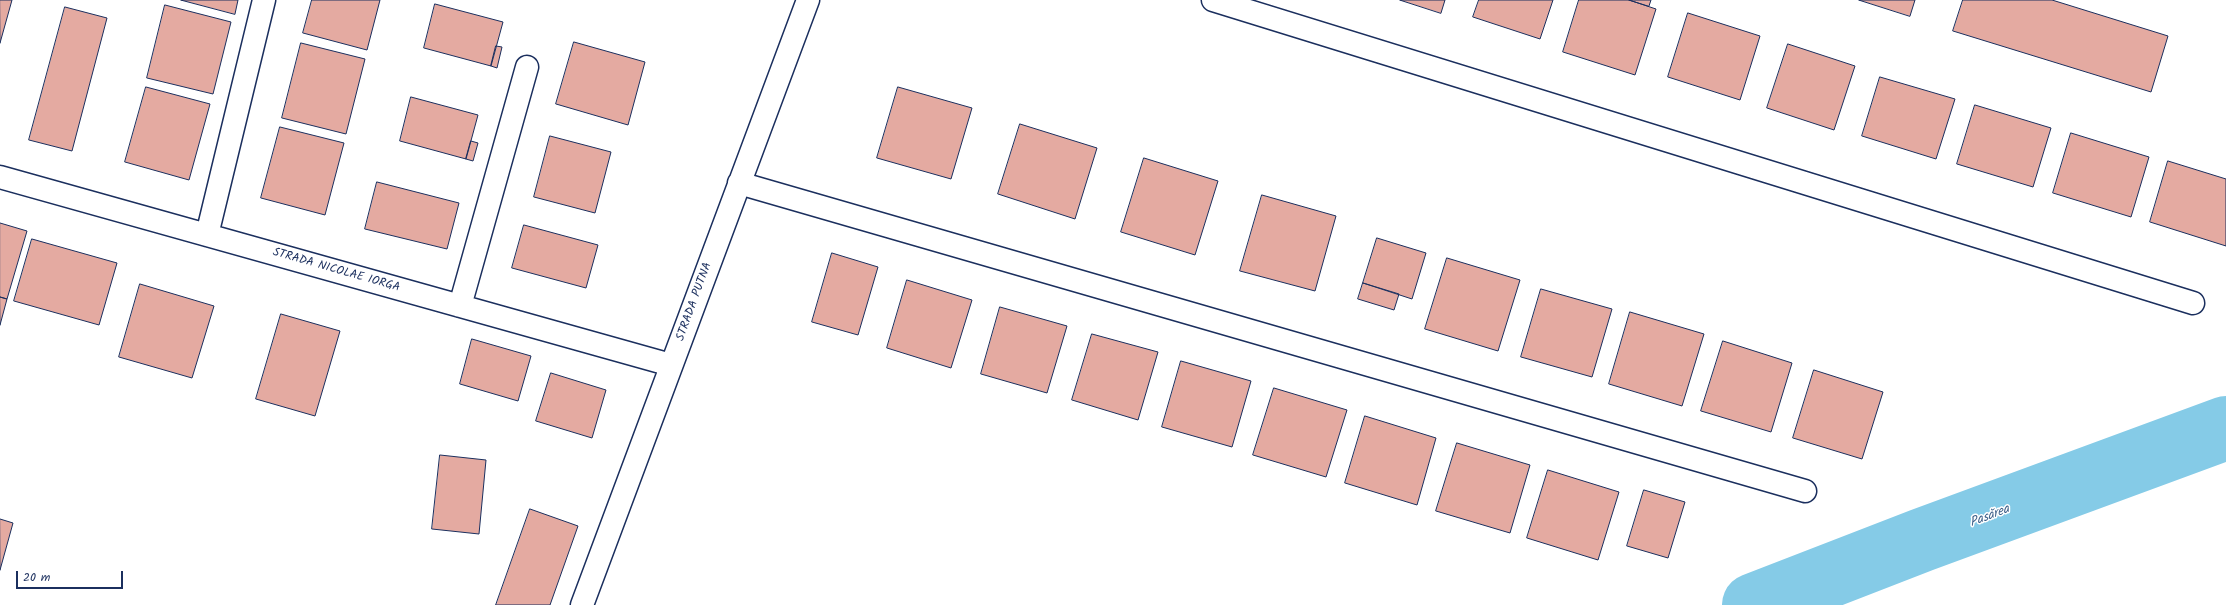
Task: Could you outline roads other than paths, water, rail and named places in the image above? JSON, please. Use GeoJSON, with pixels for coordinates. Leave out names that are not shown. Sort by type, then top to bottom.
{"type":"FeatureCollection","features":[{"type":"Feature","properties":{"kind":"street"},"geometry":{"type":"LineString","coordinates":[[207,235],[264,0]]}},
{"type":"Feature","properties":{"kind":"street","name":"STRADA PUTNA"},"geometry":{"type":"LineString","coordinates":[[582,605],[808,0]]}},
{"type":"Feature","properties":{"kind":"street"},"geometry":{"type":"LineString","coordinates":[[1213,0],[2193,303]]}},
{"type":"Feature","properties":{"kind":"street"},"geometry":{"type":"LineString","coordinates":[[460,306],[527,67]]}},
{"type":"Feature","properties":{"kind":"street","name":"STRADA NICOLAE IORGA"},"geometry":{"type":"LineString","coordinates":[[0,177],[671,366]]}},
{"type":"Feature","properties":{"kind":"street"},"geometry":{"type":"LineString","coordinates":[[739,183],[1805,491]]}},
{"type":"Feature","properties":{"kind":"waterway","name":"Pasărea"},"geometry":{"type":"LineString","coordinates":[[1754,605],[1922,540],[2226,428]]}}]}
